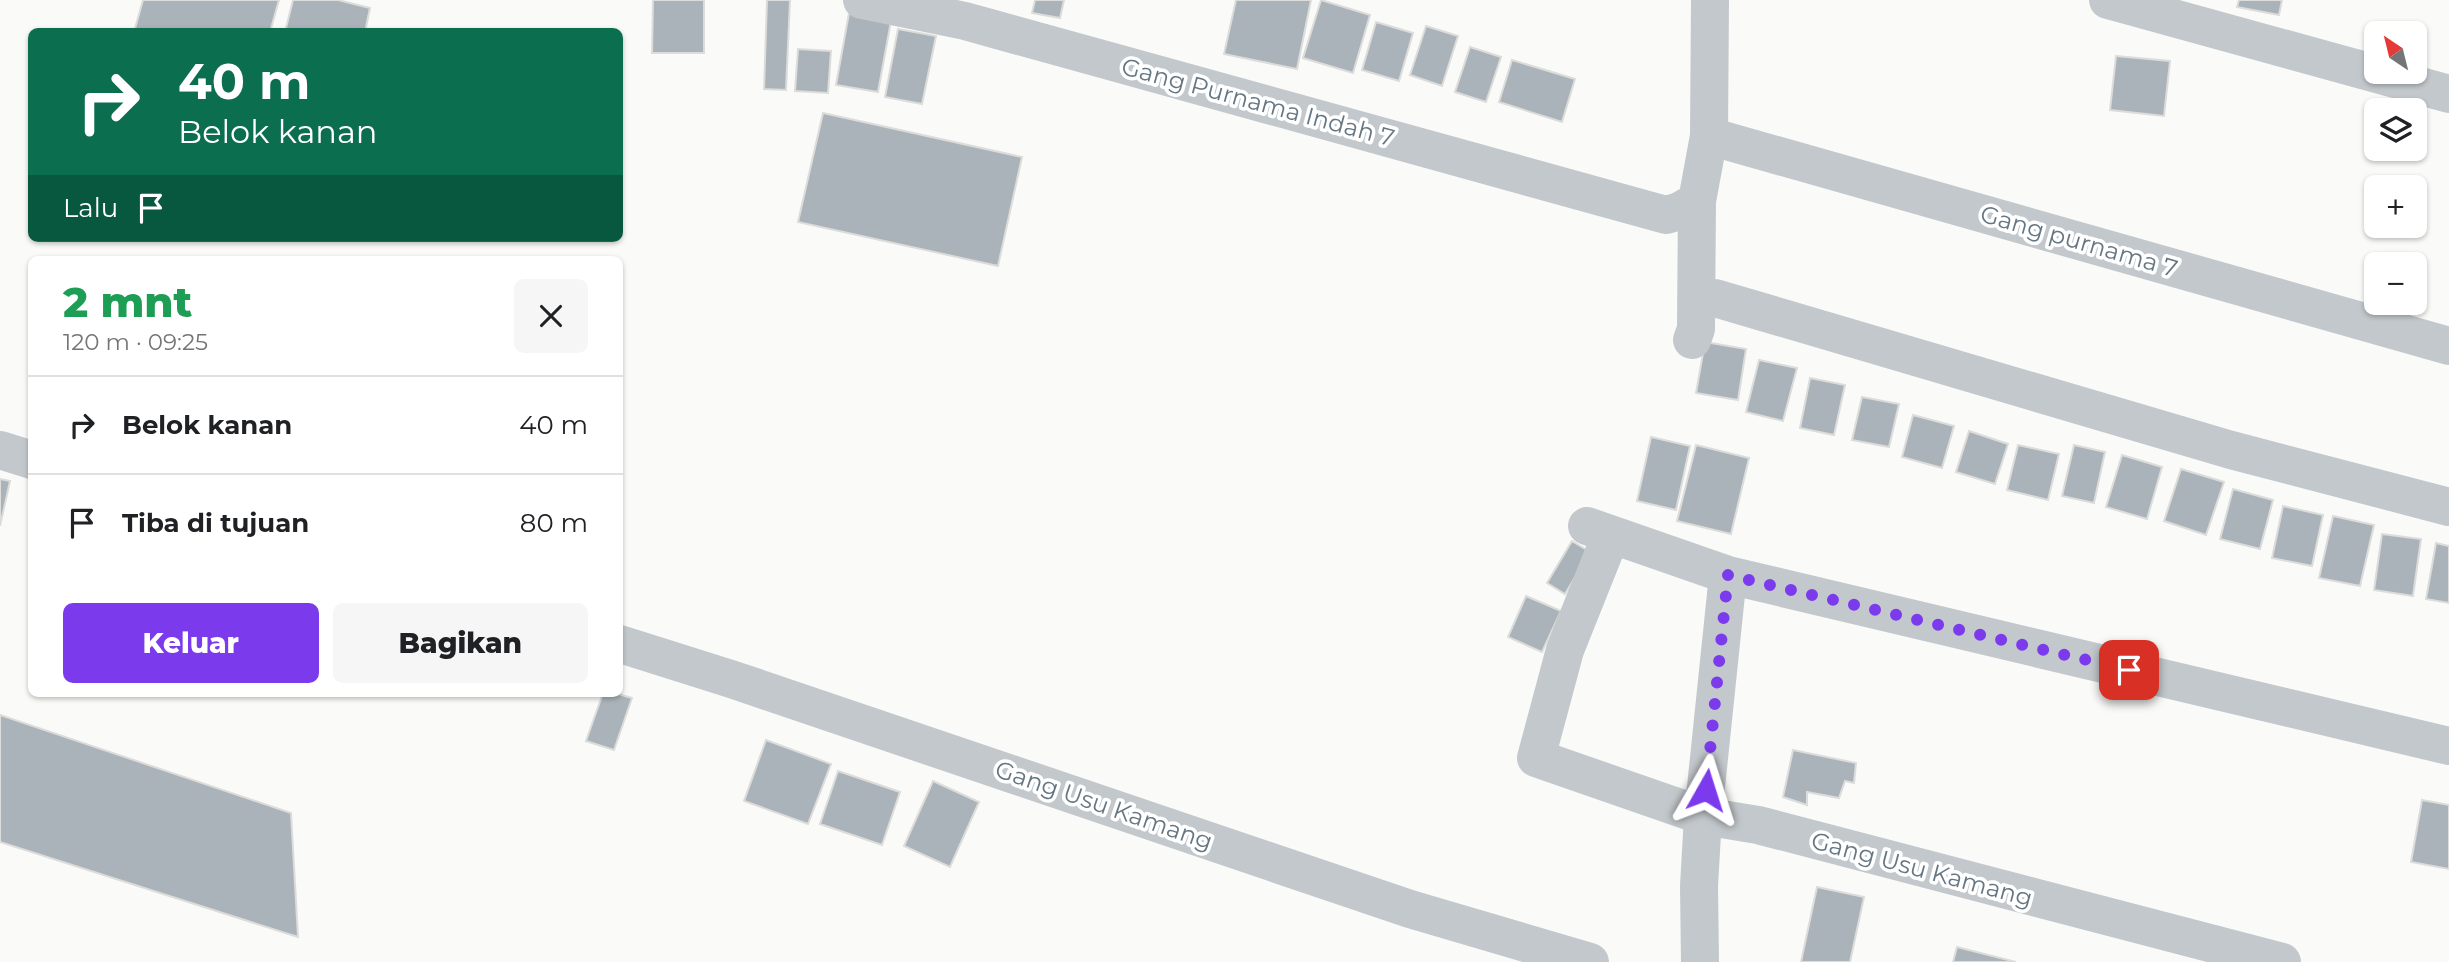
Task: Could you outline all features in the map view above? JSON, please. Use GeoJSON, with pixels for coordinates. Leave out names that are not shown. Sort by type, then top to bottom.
{"type":"FeatureCollection","features":[{"type":"Feature","properties":{"kind":"street","name":"Gang Purnama Indah 7"},"geometry":{"type":"LineString","coordinates":[[862,0],[965,21],[1666,215],[1680,211],[1697,201]]}},
{"type":"Feature","properties":{"kind":"street"},"geometry":{"type":"LineString","coordinates":[[1692,340],[1696,329],[1697,201],[1709,136],[1710,0]]}},
{"type":"Feature","properties":{"kind":"street"},"geometry":{"type":"LineString","coordinates":[[2108,0],[2449,94]]}},
{"type":"Feature","properties":{"kind":"street","name":"Gang purnama 7"},"geometry":{"type":"LineString","coordinates":[[1709,136],[2449,346]]}},
{"type":"Feature","properties":{"kind":"street"},"geometry":{"type":"LineString","coordinates":[[1715,298],[2231,450],[2449,507]]}},
{"type":"Feature","properties":{"kind":"street"},"geometry":{"type":"LineString","coordinates":[[0,450],[28,459]]}},
{"type":"Feature","properties":{"kind":"street","name":"Gang Usu Kamang"},"geometry":{"type":"LineString","coordinates":[[1728,575],[1599,531],[1536,758],[1703,817],[1758,825],[2282,962]]}},
{"type":"Feature","properties":{"kind":"street"},"geometry":{"type":"LineString","coordinates":[[1700,962],[1699,886],[1703,817],[1728,575],[2449,746]]}},
{"type":"Feature","properties":{"kind":"street","name":"Gang Usu Kamang"},"geometry":{"type":"LineString","coordinates":[[623,645],[1410,909],[1590,962]]}},
{"type":"Feature","properties":{"kind":"building"},"geometry":{"type":"Polygon","coordinates":[[[143,0],[279,0],[271,28],[135,28],[143,0]]]}},
{"type":"Feature","properties":{"kind":"building"},"geometry":{"type":"Polygon","coordinates":[[[293,0],[338,0],[370,8],[366,28],[286,28],[293,0]]]}},
{"type":"Feature","properties":{"kind":"building"},"geometry":{"type":"Polygon","coordinates":[[[653,0],[704,0],[704,53],[652,53],[653,0]]]}},
{"type":"Feature","properties":{"kind":"building"},"geometry":{"type":"Polygon","coordinates":[[[767,0],[790,0],[786,90],[764,89],[767,0]]]}},
{"type":"Feature","properties":{"kind":"building"},"geometry":{"type":"Polygon","coordinates":[[[1035,0],[1064,0],[1060,18],[1032,13],[1035,0]]]}},
{"type":"Feature","properties":{"kind":"building"},"geometry":{"type":"Polygon","coordinates":[[[1236,0],[1311,0],[1297,69],[1224,54],[1236,0]]]}},
{"type":"Feature","properties":{"kind":"building"},"geometry":{"type":"Polygon","coordinates":[[[1321,0],[1370,15],[1353,73],[1303,58],[1321,0]]]}},
{"type":"Feature","properties":{"kind":"building"},"geometry":{"type":"Polygon","coordinates":[[[2239,0],[2282,0],[2279,15],[2237,7],[2239,0]]]}},
{"type":"Feature","properties":{"kind":"building"},"geometry":{"type":"Polygon","coordinates":[[[849,13],[891,21],[878,92],[836,85],[849,13]]]}},
{"type":"Feature","properties":{"kind":"building"},"geometry":{"type":"Polygon","coordinates":[[[1376,22],[1413,33],[1399,81],[1362,70],[1376,22]]]}},
{"type":"Feature","properties":{"kind":"building"},"geometry":{"type":"Polygon","coordinates":[[[1426,26],[1458,36],[1442,86],[1410,75],[1426,26]]]}},
{"type":"Feature","properties":{"kind":"building"},"geometry":{"type":"Polygon","coordinates":[[[898,29],[936,36],[922,104],[885,97],[898,29]]]}},
{"type":"Feature","properties":{"kind":"building"},"geometry":{"type":"Polygon","coordinates":[[[1470,47],[1501,57],[1486,102],[1455,92],[1470,47]]]}},
{"type":"Feature","properties":{"kind":"building"},"geometry":{"type":"Polygon","coordinates":[[[798,49],[831,51],[828,93],[795,91],[798,49]]]}},
{"type":"Feature","properties":{"kind":"building"},"geometry":{"type":"Polygon","coordinates":[[[2116,56],[2170,61],[2164,116],[2110,110],[2116,56]]]}},
{"type":"Feature","properties":{"kind":"building"},"geometry":{"type":"Polygon","coordinates":[[[1512,60],[1575,79],[1562,122],[1499,102],[1512,60]]]}},
{"type":"Feature","properties":{"kind":"building"},"geometry":{"type":"Polygon","coordinates":[[[823,113],[1022,157],[998,266],[798,222],[823,113]]]}},
{"type":"Feature","properties":{"kind":"building"},"geometry":{"type":"Polygon","coordinates":[[[1705,342],[1746,349],[1738,400],[1696,393],[1705,342]]]}},
{"type":"Feature","properties":{"kind":"building"},"geometry":{"type":"Polygon","coordinates":[[[1759,360],[1797,368],[1783,421],[1746,412],[1759,360]]]}},
{"type":"Feature","properties":{"kind":"building"},"geometry":{"type":"Polygon","coordinates":[[[1810,378],[1845,385],[1834,435],[1800,428],[1810,378]]]}},
{"type":"Feature","properties":{"kind":"building"},"geometry":{"type":"Polygon","coordinates":[[[1862,397],[1899,404],[1889,447],[1852,440],[1862,397]]]}},
{"type":"Feature","properties":{"kind":"building"},"geometry":{"type":"Polygon","coordinates":[[[1913,415],[1954,426],[1942,468],[1902,457],[1913,415]]]}},
{"type":"Feature","properties":{"kind":"building"},"geometry":{"type":"Polygon","coordinates":[[[1969,431],[2008,444],[1995,484],[1956,472],[1969,431]]]}},
{"type":"Feature","properties":{"kind":"building"},"geometry":{"type":"Polygon","coordinates":[[[1651,437],[1690,446],[1676,510],[1637,501],[1651,437]]]}},
{"type":"Feature","properties":{"kind":"building"},"geometry":{"type":"Polygon","coordinates":[[[1696,445],[1749,458],[1731,534],[1677,521],[1696,445]]]}},
{"type":"Feature","properties":{"kind":"building"},"geometry":{"type":"Polygon","coordinates":[[[2018,445],[2059,454],[2048,500],[2007,490],[2018,445]]]}},
{"type":"Feature","properties":{"kind":"building"},"geometry":{"type":"Polygon","coordinates":[[[2074,445],[2105,452],[2094,503],[2062,496],[2074,445]]]}},
{"type":"Feature","properties":{"kind":"building"},"geometry":{"type":"Polygon","coordinates":[[[2122,455],[2162,467],[2147,519],[2106,507],[2122,455]]]}},
{"type":"Feature","properties":{"kind":"building"},"geometry":{"type":"Polygon","coordinates":[[[2181,469],[2224,482],[2206,535],[2164,521],[2181,469]]]}},
{"type":"Feature","properties":{"kind":"building"},"geometry":{"type":"Polygon","coordinates":[[[0,479],[10,481],[0,526],[0,479]]]}},
{"type":"Feature","properties":{"kind":"building"},"geometry":{"type":"Polygon","coordinates":[[[2233,489],[2273,500],[2260,549],[2220,539],[2233,489]]]}},
{"type":"Feature","properties":{"kind":"building"},"geometry":{"type":"Polygon","coordinates":[[[2283,506],[2323,515],[2312,566],[2272,558],[2283,506]]]}},
{"type":"Feature","properties":{"kind":"building"},"geometry":{"type":"Polygon","coordinates":[[[2333,516],[2374,525],[2360,586],[2319,578],[2333,516]]]}},
{"type":"Feature","properties":{"kind":"building"},"geometry":{"type":"Polygon","coordinates":[[[2382,534],[2421,539],[2413,596],[2374,590],[2382,534]]]}},
{"type":"Feature","properties":{"kind":"building"},"geometry":{"type":"Polygon","coordinates":[[[1572,541],[1590,552],[1565,594],[1547,583],[1572,541]]]}},
{"type":"Feature","properties":{"kind":"building"},"geometry":{"type":"Polygon","coordinates":[[[2436,543],[2449,546],[2449,603],[2426,599],[2436,543]]]}},
{"type":"Feature","properties":{"kind":"building"},"geometry":{"type":"Polygon","coordinates":[[[1526,596],[1561,611],[1542,652],[1508,637],[1526,596]]]}},
{"type":"Feature","properties":{"kind":"building"},"geometry":{"type":"Polygon","coordinates":[[[623,695],[632,698],[614,750],[586,741],[602,697],[623,695]]]}},
{"type":"Feature","properties":{"kind":"building"},"geometry":{"type":"Polygon","coordinates":[[[0,715],[291,813],[298,937],[0,842],[0,715]]]}},
{"type":"Feature","properties":{"kind":"building"},"geometry":{"type":"Polygon","coordinates":[[[766,740],[831,764],[808,824],[744,801],[766,740]]]}},
{"type":"Feature","properties":{"kind":"building"},"geometry":{"type":"Polygon","coordinates":[[[1793,750],[1856,763],[1854,783],[1845,781],[1839,798],[1807,792],[1807,805],[1783,797],[1793,750]]]}},
{"type":"Feature","properties":{"kind":"building"},"geometry":{"type":"Polygon","coordinates":[[[838,771],[900,792],[882,845],[820,824],[838,771]]]}},
{"type":"Feature","properties":{"kind":"building"},"geometry":{"type":"Polygon","coordinates":[[[933,781],[979,802],[950,867],[904,846],[933,781]]]}},
{"type":"Feature","properties":{"kind":"building"},"geometry":{"type":"Polygon","coordinates":[[[2422,800],[2449,805],[2449,869],[2411,862],[2422,800]]]}},
{"type":"Feature","properties":{"kind":"building"},"geometry":{"type":"Polygon","coordinates":[[[1817,887],[1864,897],[1850,962],[1801,962],[1817,887]]]}},
{"type":"Feature","properties":{"kind":"building"},"geometry":{"type":"Polygon","coordinates":[[[1957,947],[2016,962],[1953,962],[1957,947]]]}},
{"type":"Feature","properties":{"kind":"route"},"geometry":{"type":"LineString","coordinates":[[1706,790],[1728,575],[2129,670]]}}]}
